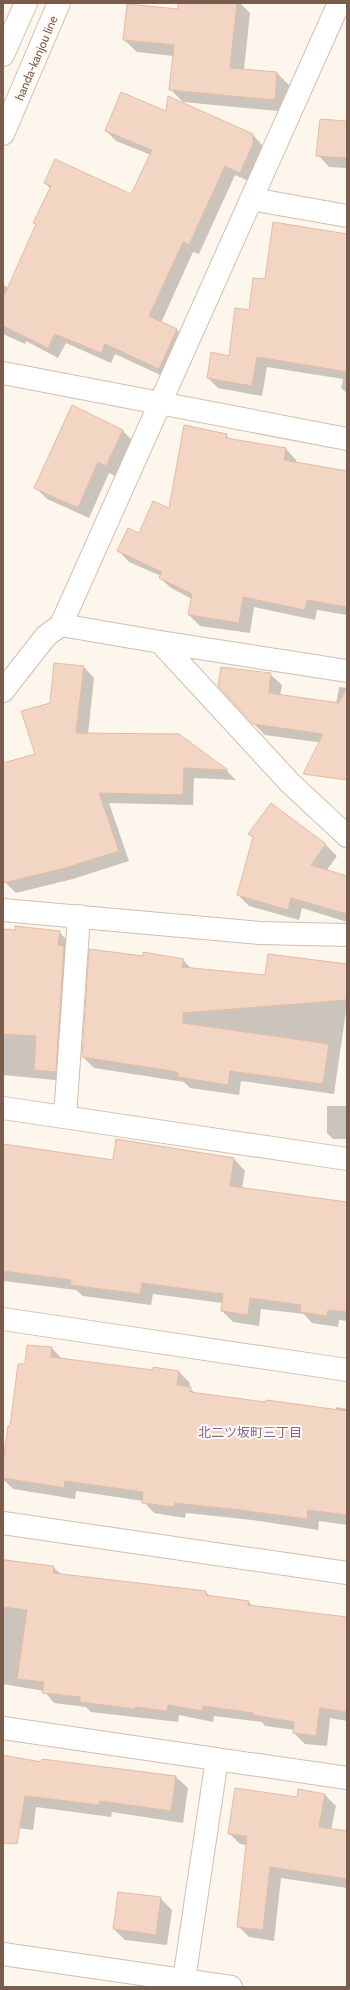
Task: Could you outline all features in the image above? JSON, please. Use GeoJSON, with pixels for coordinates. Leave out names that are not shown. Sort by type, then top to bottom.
{"type":"FeatureCollection","features":[{"type":"Feature","properties":{"kind":"street"},"geometry":{"type":"LineString","coordinates":[[3,55],[26,3]]}},
{"type":"Feature","properties":{"kind":"street","name":"handa-kanjou line"},"geometry":{"type":"LineString","coordinates":[[3,134],[59,3]]}},
{"type":"Feature","properties":{"kind":"street"},"geometry":{"type":"LineString","coordinates":[[3,691],[46,636],[61,625],[339,3]]}},
{"type":"Feature","properties":{"kind":"street"},"geometry":{"type":"LineString","coordinates":[[251,199],[347,216]]}},
{"type":"Feature","properties":{"kind":"street"},"geometry":{"type":"LineString","coordinates":[[3,373],[347,439]]}},
{"type":"Feature","properties":{"kind":"street"},"geometry":{"type":"LineString","coordinates":[[61,625],[347,671]]}},
{"type":"Feature","properties":{"kind":"street"},"geometry":{"type":"LineString","coordinates":[[160,642],[290,783],[347,836]]}},
{"type":"Feature","properties":{"kind":"street"},"geometry":{"type":"LineString","coordinates":[[3,910],[260,933],[347,936]]}},
{"type":"Feature","properties":{"kind":"street"},"geometry":{"type":"LineString","coordinates":[[64,1117],[79,916]]}},
{"type":"Feature","properties":{"kind":"street"},"geometry":{"type":"LineString","coordinates":[[3,1108],[347,1159]]}},
{"type":"Feature","properties":{"kind":"street"},"geometry":{"type":"LineString","coordinates":[[3,1320],[347,1370]]}},
{"type":"Feature","properties":{"kind":"street"},"geometry":{"type":"LineString","coordinates":[[3,1523],[347,1573]]}},
{"type":"Feature","properties":{"kind":"street"},"geometry":{"type":"LineString","coordinates":[[3,1728],[347,1778]]}},
{"type":"Feature","properties":{"kind":"street"},"geometry":{"type":"LineString","coordinates":[[184,1980],[217,1759]]}},
{"type":"Feature","properties":{"kind":"street"},"geometry":{"type":"LineString","coordinates":[[3,1954],[231,1987]]}},
{"type":"Feature","properties":{"kind":"building"},"geometry":{"type":"Polygon","coordinates":[[[178,3],[237,3],[230,68],[277,72],[275,100],[169,90],[174,45],[123,40],[127,4],[178,9],[178,3]]]}},
{"type":"Feature","properties":{"kind":"building"},"geometry":{"type":"Polygon","coordinates":[[[121,92],[166,111],[168,96],[253,134],[253,144],[240,173],[225,166],[189,245],[183,242],[149,316],[177,329],[159,369],[105,344],[101,353],[55,334],[48,348],[3,326],[3,298],[36,224],[33,223],[51,186],[44,183],[55,159],[131,194],[152,150],[105,131],[121,92]]]}},
{"type":"Feature","properties":{"kind":"building"},"geometry":{"type":"Polygon","coordinates":[[[320,119],[347,121],[347,158],[316,156],[320,119]]]}},
{"type":"Feature","properties":{"kind":"building"},"geometry":{"type":"Polygon","coordinates":[[[273,222],[347,234],[347,372],[257,357],[252,386],[207,378],[211,352],[229,356],[235,308],[249,310],[253,278],[265,279],[273,222]]]}},
{"type":"Feature","properties":{"kind":"building"},"geometry":{"type":"Polygon","coordinates":[[[72,405],[123,430],[106,466],[98,462],[78,508],[34,488],[72,405]]]}},
{"type":"Feature","properties":{"kind":"building"},"geometry":{"type":"Polygon","coordinates":[[[184,425],[227,434],[226,438],[286,448],[284,460],[347,471],[347,607],[307,600],[305,610],[243,597],[239,623],[188,615],[192,594],[159,578],[162,572],[117,551],[128,528],[139,533],[153,501],[169,508],[184,425]]]}},
{"type":"Feature","properties":{"kind":"building"},"geometry":{"type":"Polygon","coordinates":[[[54,663],[84,666],[76,733],[179,734],[228,770],[184,768],[183,795],[99,793],[119,851],[62,869],[3,883],[3,763],[35,754],[21,711],[50,703],[54,663]]]}},
{"type":"Feature","properties":{"kind":"building"},"geometry":{"type":"Polygon","coordinates":[[[221,667],[271,673],[269,693],[339,703],[347,686],[347,780],[303,774],[323,734],[253,724],[218,686],[221,667]]]}},
{"type":"Feature","properties":{"kind":"building"},"geometry":{"type":"Polygon","coordinates":[[[271,803],[326,844],[311,865],[347,876],[347,914],[291,898],[288,910],[237,895],[253,837],[248,834],[271,803]]]}},
{"type":"Feature","properties":{"kind":"building"},"geometry":{"type":"Polygon","coordinates":[[[15,926],[60,931],[58,945],[64,946],[56,1072],[34,1070],[36,1036],[3,1034],[3,929],[16,930],[15,926]]]}},
{"type":"Feature","properties":{"kind":"building"},"geometry":{"type":"Polygon","coordinates":[[[89,949],[143,956],[143,952],[184,959],[182,967],[265,975],[268,954],[347,964],[347,1000],[183,1013],[183,1023],[329,1044],[323,1084],[230,1071],[228,1085],[178,1077],[178,1072],[82,1057],[89,949]]]}},
{"type":"Feature","properties":{"kind":"building"},"geometry":{"type":"Polygon","coordinates":[[[116,1139],[234,1158],[230,1186],[347,1202],[347,1312],[328,1310],[327,1316],[300,1312],[301,1305],[250,1298],[248,1315],[221,1311],[223,1294],[142,1283],[140,1294],[70,1285],[71,1280],[3,1271],[3,1144],[113,1160],[116,1139]]]}},
{"type":"Feature","properties":{"kind":"building"},"geometry":{"type":"Polygon","coordinates":[[[27,1345],[52,1347],[51,1357],[153,1370],[153,1367],[179,1371],[177,1385],[191,1387],[190,1392],[347,1411],[347,1515],[308,1510],[307,1519],[175,1503],[174,1507],[142,1503],[143,1492],[65,1481],[64,1488],[3,1478],[3,1461],[8,1426],[10,1426],[18,1364],[25,1364],[27,1345]]]}},
{"type":"Feature","properties":{"kind":"building"},"geometry":{"type":"Polygon","coordinates":[[[3,1560],[54,1566],[53,1573],[206,1591],[206,1595],[249,1601],[248,1605],[347,1617],[347,1712],[320,1708],[316,1736],[293,1733],[294,1722],[253,1715],[253,1713],[203,1706],[202,1711],[168,1705],[167,1711],[135,1707],[135,1709],[80,1702],[80,1697],[42,1693],[44,1682],[17,1679],[27,1610],[3,1607],[3,1560]]]}},
{"type":"Feature","properties":{"kind":"building"},"geometry":{"type":"Polygon","coordinates":[[[3,1755],[41,1762],[42,1759],[176,1776],[171,1811],[100,1801],[99,1805],[25,1796],[17,1844],[3,1843],[3,1755]]]}},
{"type":"Feature","properties":{"kind":"building"},"geometry":{"type":"Polygon","coordinates":[[[235,1788],[297,1797],[298,1789],[325,1794],[319,1827],[347,1831],[347,1879],[270,1867],[263,1930],[237,1927],[247,1836],[228,1834],[235,1788]]]}},
{"type":"Feature","properties":{"kind":"building"},"geometry":{"type":"Polygon","coordinates":[[[118,1892],[161,1897],[156,1935],[113,1929],[118,1892]]]}},
{"type":"Feature","properties":{"kind":"district","name":"北二ツ坂町三丁目"},"geometry":{"type":"Point","coordinates":[250,1432]}}]}
